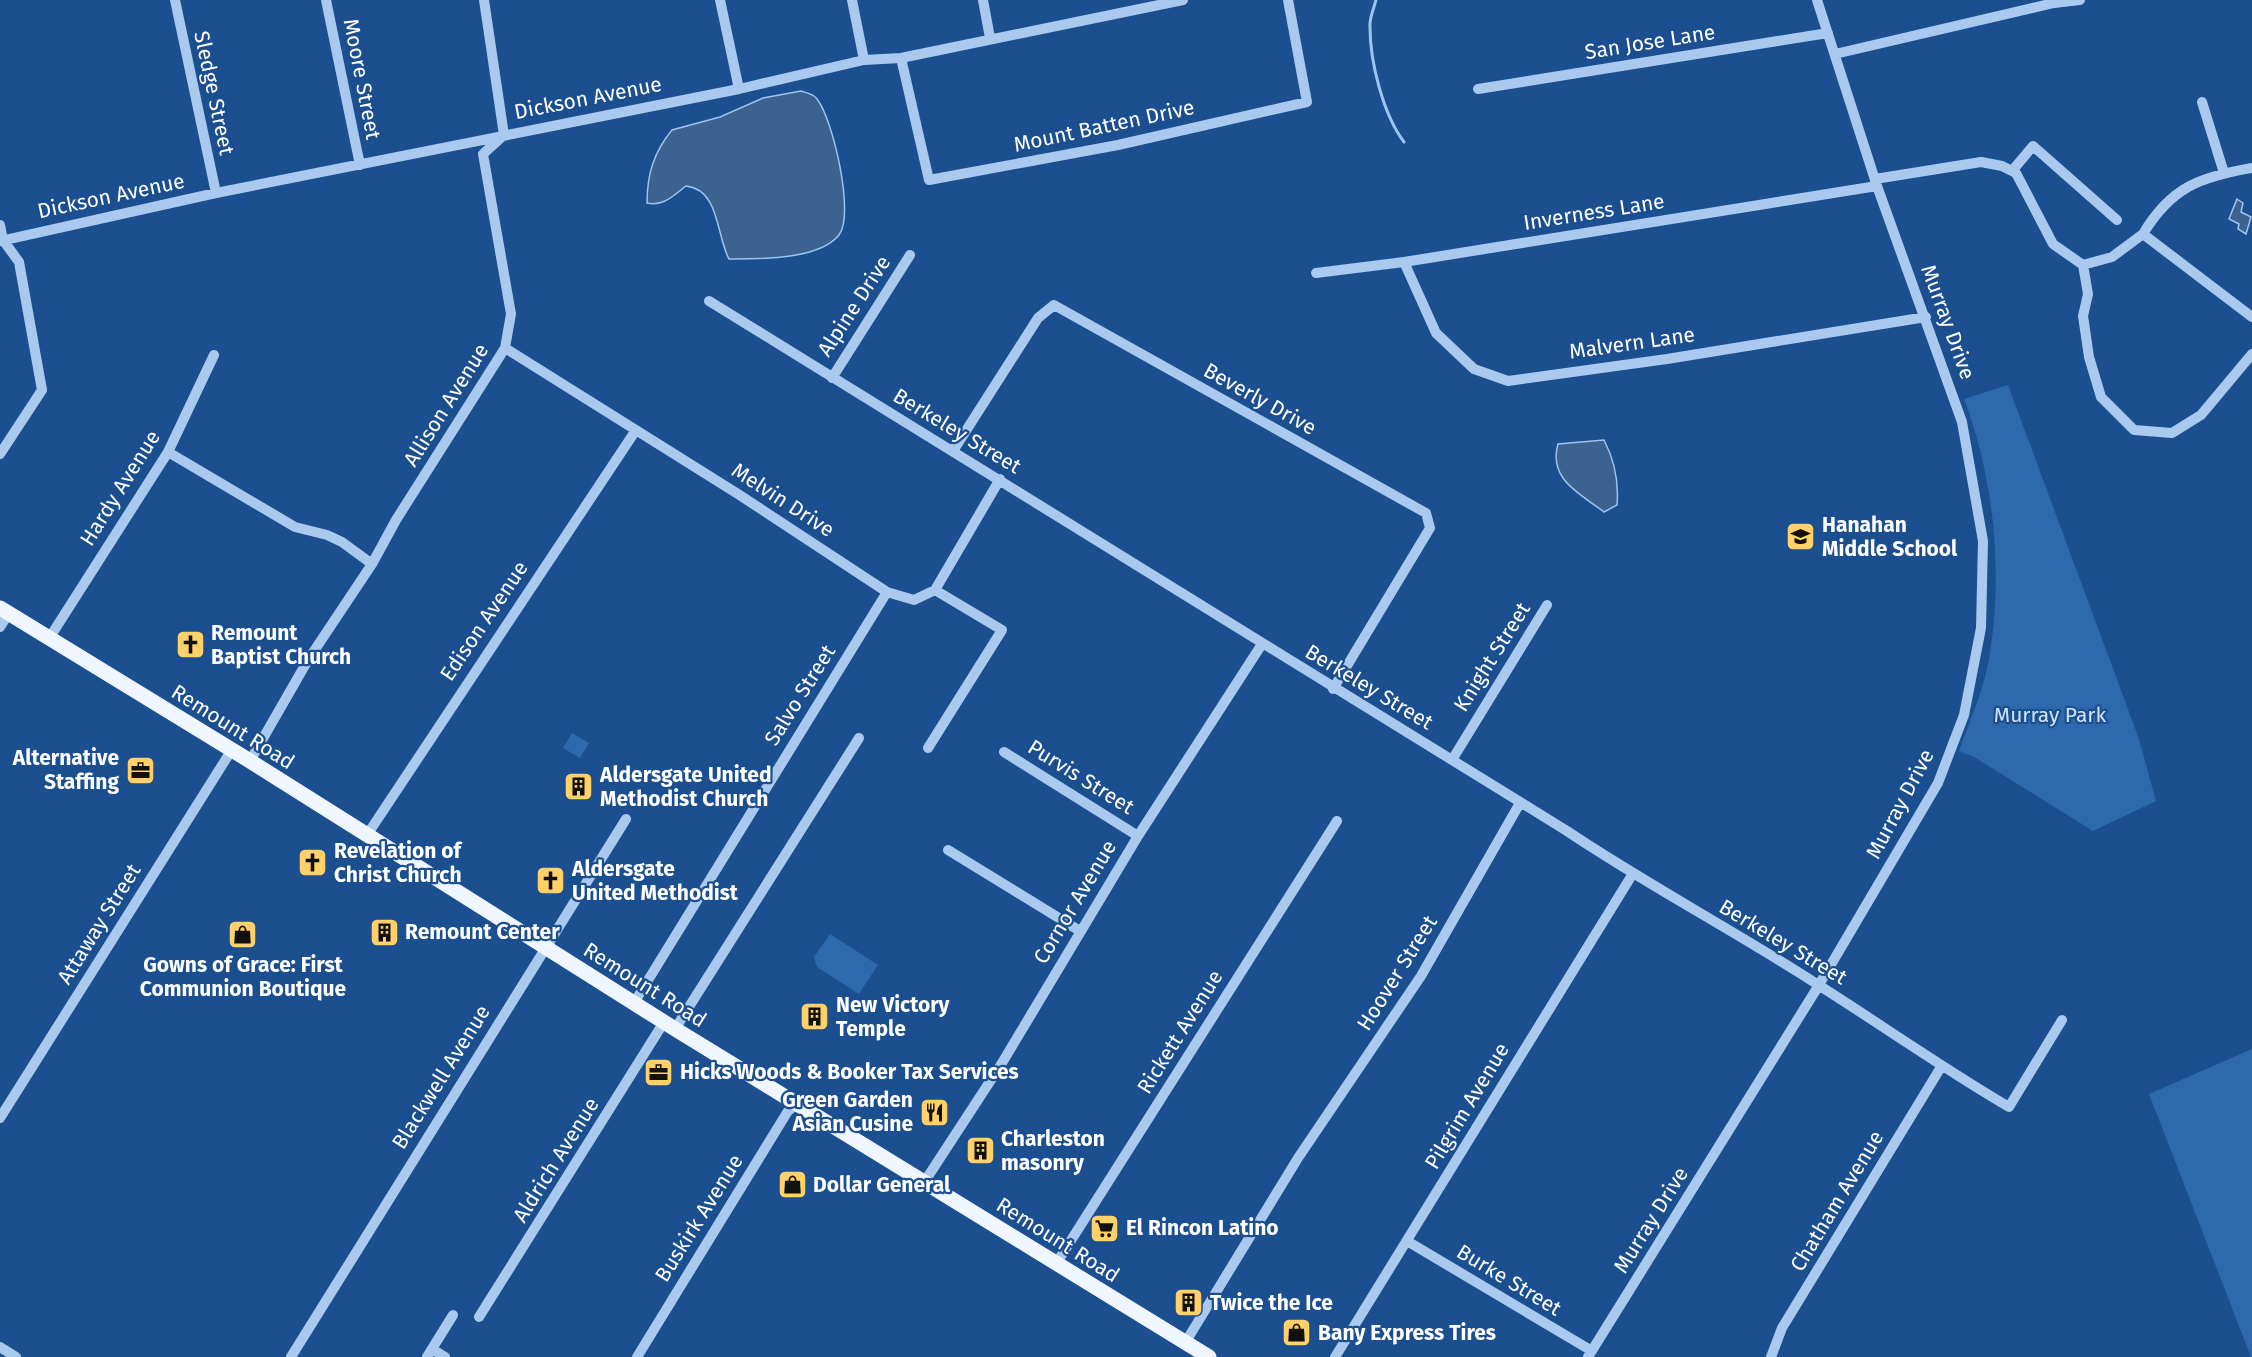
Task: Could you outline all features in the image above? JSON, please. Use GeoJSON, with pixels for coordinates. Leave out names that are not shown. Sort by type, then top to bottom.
{"type":"FeatureCollection","features":[{"type":"Feature","properties":{"kind":"main road","name":"Remount Road"},"geometry":{"type":"LineString","coordinates":[[4,610],[250,761],[670,1026],[1209,1357]]}},
{"type":"Feature","properties":{"kind":"street","name":"Sledge Street"},"geometry":{"type":"LineString","coordinates":[[175,0],[216,194]]}},
{"type":"Feature","properties":{"kind":"street","name":"Moore Street"},"geometry":{"type":"LineString","coordinates":[[326,0],[360,165]]}},
{"type":"Feature","properties":{"kind":"street"},"geometry":{"type":"LineString","coordinates":[[484,0],[504,135]]}},
{"type":"Feature","properties":{"kind":"street"},"geometry":{"type":"LineString","coordinates":[[720,0],[740,89]]}},
{"type":"Feature","properties":{"kind":"street"},"geometry":{"type":"LineString","coordinates":[[852,0],[864,60]]}},
{"type":"Feature","properties":{"kind":"street"},"geometry":{"type":"LineString","coordinates":[[983,0],[990,38]]}},
{"type":"Feature","properties":{"kind":"street","name":"Dickson Avenue"},"geometry":{"type":"LineString","coordinates":[[2,240],[504,135],[740,89],[864,60],[901,58],[1120,7],[1183,0]]}},
{"type":"Feature","properties":{"kind":"street","name":"Mount Batten Drive"},"geometry":{"type":"LineString","coordinates":[[901,58],[929,180],[1118,145],[1307,102],[1288,0]]}},
{"type":"Feature","properties":{"kind":"street","name":"Murray Drive"},"geometry":{"type":"LineString","coordinates":[[1590,1354],[1819,985],[1938,783],[1964,715],[1981,628],[1983,541],[1971,462],[1957,404],[1876,182],[1817,0]]}},
{"type":"Feature","properties":{"kind":"street"},"geometry":{"type":"LineString","coordinates":[[1835,54],[2053,2],[2080,0]]}},
{"type":"Feature","properties":{"kind":"street","name":"San Jose Lane"},"geometry":{"type":"LineString","coordinates":[[1478,89],[1828,33]]}},
{"type":"Feature","properties":{"kind":"street"},"geometry":{"type":"LineString","coordinates":[[2202,102],[2224,173]]}},
{"type":"Feature","properties":{"kind":"street","name":"Allison Avenue"},"geometry":{"type":"LineString","coordinates":[[250,761],[308,660],[372,564],[402,510],[505,348],[511,314],[483,154],[504,135]]}},
{"type":"Feature","properties":{"kind":"street"},"geometry":{"type":"LineString","coordinates":[[2116,220],[2033,146],[2012,171],[2027,191],[2054,244],[2083,265],[2088,294],[2084,316],[2089,357],[2101,396],[2134,430],[2172,433],[2201,415],[2252,354]]}},
{"type":"Feature","properties":{"kind":"street","name":"Inverness Lane"},"geometry":{"type":"LineString","coordinates":[[1316,273],[1404,262],[1981,162],[2012,171]]}},
{"type":"Feature","properties":{"kind":"street"},"geometry":{"type":"LineString","coordinates":[[2083,265],[2112,257],[2143,234],[2157,211],[2184,188],[2212,175],[2252,168]]}},
{"type":"Feature","properties":{"kind":"street"},"geometry":{"type":"LineString","coordinates":[[0,225],[2,240],[19,262],[42,390],[0,454]]}},
{"type":"Feature","properties":{"kind":"street"},"geometry":{"type":"LineString","coordinates":[[2143,234],[2252,317]]}},
{"type":"Feature","properties":{"kind":"street","name":"Alpine Drive"},"geometry":{"type":"LineString","coordinates":[[832,378],[910,255]]}},
{"type":"Feature","properties":{"kind":"street","name":"Malvern Lane"},"geometry":{"type":"LineString","coordinates":[[1404,262],[1436,333],[1474,369],[1508,381],[1667,359],[1926,317]]}},
{"type":"Feature","properties":{"kind":"street","name":"Berkeley Street"},"geometry":{"type":"LineString","coordinates":[[709,301],[1000,479],[1333,689],[1452,760],[1632,875],[1819,985],[1941,1067],[2008,1107],[2062,1020]]}},
{"type":"Feature","properties":{"kind":"street","name":"Beverly Drive"},"geometry":{"type":"LineString","coordinates":[[953,451],[1038,318],[1054,305],[1426,513],[1430,528],[1333,689]]}},
{"type":"Feature","properties":{"kind":"street","name":"Melvin Drive"},"geometry":{"type":"LineString","coordinates":[[505,348],[887,592],[914,600],[935,590]]}},
{"type":"Feature","properties":{"kind":"street","name":"Hardy Avenue"},"geometry":{"type":"LineString","coordinates":[[50,637],[168,452],[214,355]]}},
{"type":"Feature","properties":{"kind":"street","name":"Edison Avenue"},"geometry":{"type":"LineString","coordinates":[[367,835],[636,430]]}},
{"type":"Feature","properties":{"kind":"street"},"geometry":{"type":"LineString","coordinates":[[168,452],[295,527],[327,535],[342,542],[372,564]]}},
{"type":"Feature","properties":{"kind":"street"},"geometry":{"type":"LineString","coordinates":[[928,748],[1002,630],[935,590],[1000,479]]}},
{"type":"Feature","properties":{"kind":"street","name":"Salvo Street"},"geometry":{"type":"LineString","coordinates":[[634,1003],[887,592]]}},
{"type":"Feature","properties":{"kind":"street","name":"Knight Street"},"geometry":{"type":"LineString","coordinates":[[1452,760],[1547,605]]}},
{"type":"Feature","properties":{"kind":"street"},"geometry":{"type":"LineString","coordinates":[[0,627],[4,610]]}},
{"type":"Feature","properties":{"kind":"street","name":"Cornor Avenue"},"geometry":{"type":"LineString","coordinates":[[925,1181],[1002,1063],[1138,836],[1262,644]]}},
{"type":"Feature","properties":{"kind":"street","name":"Aldrich Avenue"},"geometry":{"type":"LineString","coordinates":[[479,1317],[859,738]]}},
{"type":"Feature","properties":{"kind":"street","name":"Attaway Street"},"geometry":{"type":"LineString","coordinates":[[0,1118],[231,751]]}},
{"type":"Feature","properties":{"kind":"street","name":"Purvis Street"},"geometry":{"type":"LineString","coordinates":[[1004,752],[1138,836]]}},
{"type":"Feature","properties":{"kind":"street","name":"Hoover Street"},"geometry":{"type":"LineString","coordinates":[[1185,1343],[1298,1158],[1421,976],[1520,803]]}},
{"type":"Feature","properties":{"kind":"street","name":"Blackwell Avenue"},"geometry":{"type":"LineString","coordinates":[[291,1357],[626,819]]}},
{"type":"Feature","properties":{"kind":"street","name":"Rickett Avenue"},"geometry":{"type":"LineString","coordinates":[[1056,1264],[1337,821]]}},
{"type":"Feature","properties":{"kind":"street"},"geometry":{"type":"LineString","coordinates":[[948,850],[1080,931]]}},
{"type":"Feature","properties":{"kind":"street","name":"Pilgrim Avenue"},"geometry":{"type":"LineString","coordinates":[[1335,1357],[1632,875]]}},
{"type":"Feature","properties":{"kind":"street","name":"Chatham Avenue"},"geometry":{"type":"LineString","coordinates":[[1770,1357],[1782,1328],[1941,1067]]}},
{"type":"Feature","properties":{"kind":"street","name":"Buskirk Avenue"},"geometry":{"type":"LineString","coordinates":[[637,1357],[788,1111],[798,1103]]}},
{"type":"Feature","properties":{"kind":"street","name":"Burke Street"},"geometry":{"type":"LineString","coordinates":[[1407,1242],[1590,1354]]}},
{"type":"Feature","properties":{"kind":"street"},"geometry":{"type":"LineString","coordinates":[[445,1357],[430,1353],[453,1315]]}},
{"type":"Feature","properties":{"kind":"street"},"geometry":{"type":"LineString","coordinates":[[0,1347],[16,1357]]}},
{"type":"Feature","properties":{"kind":"green space","name":"Murray Park"},"geometry":{"type":"Polygon","coordinates":[[[2008,385],[2139,739],[2156,801],[2093,831],[1974,757],[1959,751],[1979,697],[1988,664],[1993,631],[1996,564],[1994,530],[1983,463],[1964,399],[2008,385]]]}},
{"type":"Feature","properties":{"kind":"green space"},"geometry":{"type":"Polygon","coordinates":[[[572,733],[589,743],[580,758],[563,748],[572,733]]]}},
{"type":"Feature","properties":{"kind":"green space"},"geometry":{"type":"Polygon","coordinates":[[[830,934],[878,965],[859,994],[817,967],[814,957],[830,934]]]}},
{"type":"Feature","properties":{"kind":"green space"},"geometry":{"type":"Polygon","coordinates":[[[2252,1049],[2252,1357],[2251,1357],[2149,1094],[2252,1049]]]}},
{"type":"Feature","properties":{"kind":"shaded area"},"geometry":{"type":"Polygon","coordinates":[[[801,91],[814,96],[823,110],[840,167],[845,208],[843,224],[839,235],[830,243],[803,254],[756,259],[729,259],[711,205],[697,189],[686,186],[663,202],[647,203],[648,182],[656,155],[672,130],[720,117],[763,98],[801,91]]]}},
{"type":"Feature","properties":{"kind":"shaded area"},"geometry":{"type":"Polygon","coordinates":[[[2237,199],[2243,203],[2241,212],[2251,217],[2246,234],[2238,229],[2239,224],[2229,219],[2237,199]]]}},
{"type":"Feature","properties":{"kind":"shaded area"},"geometry":{"type":"Polygon","coordinates":[[[1604,440],[1617,479],[1617,505],[1604,512],[1568,484],[1557,467],[1556,456],[1558,444],[1604,440]]]}},
{"type":"Feature","properties":{"kind":"waterway"},"geometry":{"type":"LineString","coordinates":[[1376,0],[1370,24],[1372,56],[1384,103],[1404,142]]}},
{"type":"Feature","properties":{"kind":"place","name":"Hanahan Middle School"},"geometry":{"type":"Point","coordinates":[1801,537]}},
{"type":"Feature","properties":{"kind":"place","name":"Remount Baptist Church"},"geometry":{"type":"Point","coordinates":[190,645]}},
{"type":"Feature","properties":{"kind":"place","name":"Alternative Staffing"},"geometry":{"type":"Point","coordinates":[140,770]}},
{"type":"Feature","properties":{"kind":"place","name":"Aldersgate United Methodist Church"},"geometry":{"type":"Point","coordinates":[579,787]}},
{"type":"Feature","properties":{"kind":"place","name":"Revelation of Christ Church"},"geometry":{"type":"Point","coordinates":[313,863]}},
{"type":"Feature","properties":{"kind":"place","name":"Aldersgate United Methodist"},"geometry":{"type":"Point","coordinates":[551,881]}},
{"type":"Feature","properties":{"kind":"place","name":"Remount Center"},"geometry":{"type":"Point","coordinates":[384,932]}},
{"type":"Feature","properties":{"kind":"place","name":"Gowns of Grace: First Communion Boutique"},"geometry":{"type":"Point","coordinates":[243,934]}},
{"type":"Feature","properties":{"kind":"place","name":"New Victory Temple"},"geometry":{"type":"Point","coordinates":[815,1017]}},
{"type":"Feature","properties":{"kind":"place","name":"Hicks Woods & Booker Tax Services"},"geometry":{"type":"Point","coordinates":[659,1072]}},
{"type":"Feature","properties":{"kind":"place","name":"Green Garden Asian Cusine"},"geometry":{"type":"Point","coordinates":[934,1112]}},
{"type":"Feature","properties":{"kind":"place","name":"Charleston masonry"},"geometry":{"type":"Point","coordinates":[980,1151]}},
{"type":"Feature","properties":{"kind":"place","name":"Dollar General"},"geometry":{"type":"Point","coordinates":[792,1185]}},
{"type":"Feature","properties":{"kind":"place","name":"El Rincon Latino"},"geometry":{"type":"Point","coordinates":[1105,1228]}},
{"type":"Feature","properties":{"kind":"place","name":"Twice the Ice"},"geometry":{"type":"Point","coordinates":[1189,1303]}},
{"type":"Feature","properties":{"kind":"place","name":"Bany Express Tires"},"geometry":{"type":"Point","coordinates":[1297,1333]}}]}
